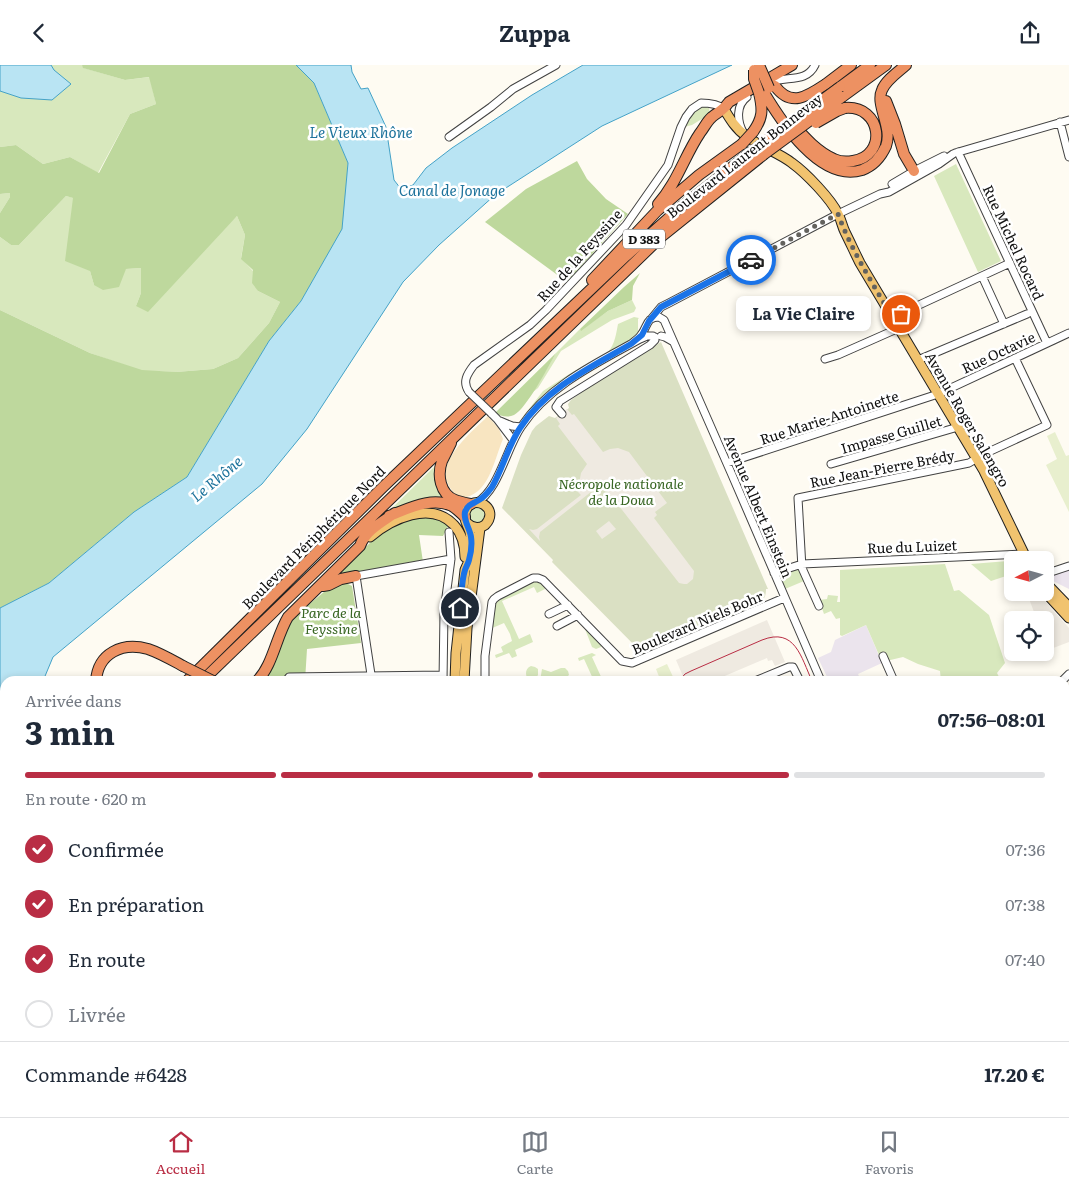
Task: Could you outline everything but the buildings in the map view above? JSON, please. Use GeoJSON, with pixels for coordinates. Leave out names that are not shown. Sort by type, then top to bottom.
{"type":"FeatureCollection","features":[{"type":"Feature","properties":{"kind":"highway"},"geometry":{"type":"LineString","coordinates":[[641,229],[644,220],[668,192],[699,135],[712,117],[724,109],[729,102],[792,65]]}},
{"type":"Feature","properties":{"kind":"highway"},"geometry":{"type":"LineString","coordinates":[[767,90],[791,98],[808,96],[851,65]]}},
{"type":"Feature","properties":{"kind":"highway","name":"Boulevard Laurent Bonnevay"},"geometry":{"type":"LineString","coordinates":[[452,440],[662,236],[758,152],[774,146],[841,92],[870,65]]}},
{"type":"Feature","properties":{"kind":"highway","name":"Boulevard Laurent Bonnevay"},"geometry":{"type":"LineString","coordinates":[[460,414],[656,228],[704,188],[758,152],[841,92],[886,65]]}},
{"type":"Feature","properties":{"kind":"highway"},"geometry":{"type":"LineString","coordinates":[[860,165],[869,166],[876,162],[886,145],[888,132],[881,96],[882,89],[906,65]]}},
{"type":"Feature","properties":{"kind":"highway"},"geometry":{"type":"LineString","coordinates":[[541,338],[546,329],[657,211],[759,125],[767,90],[756,66]]}},
{"type":"Feature","properties":{"kind":"highway"},"geometry":{"type":"LineString","coordinates":[[756,66],[754,79],[767,90],[794,125],[808,141],[828,156],[840,161],[850,172],[860,165],[874,147],[876,128],[865,113],[857,109],[846,108],[819,121],[781,145],[774,146]]}},
{"type":"Feature","properties":{"kind":"highway"},"geometry":{"type":"LineString","coordinates":[[889,80],[886,100],[904,154],[914,174]]}},
{"type":"Feature","properties":{"kind":"highway","name":"Boulevard Périphérique Nord"},"geometry":{"type":"LineString","coordinates":[[192,676],[384,486],[460,414]]}},
{"type":"Feature","properties":{"kind":"highway"},"geometry":{"type":"LineString","coordinates":[[452,440],[441,467],[440,481],[444,490],[454,500],[473,503]]}},
{"type":"Feature","properties":{"kind":"highway","name":"Boulevard Périphérique Nord"},"geometry":{"type":"LineString","coordinates":[[207,676],[452,440]]}},
{"type":"Feature","properties":{"kind":"highway"},"geometry":{"type":"LineString","coordinates":[[365,524],[375,522],[414,506],[428,503],[446,504],[454,507],[466,520]]}},
{"type":"Feature","properties":{"kind":"highway"},"geometry":{"type":"LineString","coordinates":[[261,676],[288,617],[360,546],[373,529],[395,513]]}},
{"type":"Feature","properties":{"kind":"highway"},"geometry":{"type":"LineString","coordinates":[[319,587],[356,576]]}},
{"type":"Feature","properties":{"kind":"highway"},"geometry":{"type":"LineString","coordinates":[[97,676],[102,662],[109,655],[124,648],[139,647],[149,649],[203,676]]}},
{"type":"Feature","properties":{"kind":"highway"},"geometry":{"type":"LineString","coordinates":[[185,676],[198,664],[209,660]]}},
{"type":"Feature","properties":{"kind":"main road","name":"Avenue Roger Salengro"},"geometry":{"type":"LineString","coordinates":[[724,109],[737,129],[747,137],[794,164],[824,194],[838,214],[860,263],[984,471],[1023,551]]}},
{"type":"Feature","properties":{"kind":"main road"},"geometry":{"type":"LineString","coordinates":[[465,570],[471,553],[471,539],[466,520],[466,510],[473,503],[484,504],[488,509],[489,521],[480,528],[473,527],[466,520]]}},
{"type":"Feature","properties":{"kind":"main road"},"geometry":{"type":"LineString","coordinates":[[360,546],[374,533],[402,518],[418,513],[438,514],[452,522],[459,530],[465,549],[465,570],[455,676]]}},
{"type":"Feature","properties":{"kind":"main road"},"geometry":{"type":"LineString","coordinates":[[464,676],[467,628],[480,528]]}},
{"type":"Feature","properties":{"kind":"main road"},"geometry":{"type":"LineString","coordinates":[[1054,591],[1069,607]]}},
{"type":"Feature","properties":{"kind":"main road"},"geometry":{"type":"LineString","coordinates":[[1053,601],[1069,619]]}},
{"type":"Feature","properties":{"kind":"street"},"geometry":{"type":"LineString","coordinates":[[449,137],[513,89],[556,65]]}},
{"type":"Feature","properties":{"kind":"street"},"geometry":{"type":"LineString","coordinates":[[747,137],[741,129],[738,115],[740,104],[744,98],[774,80],[798,78],[806,75],[814,65]]}},
{"type":"Feature","properties":{"kind":"street"},"geometry":{"type":"LineString","coordinates":[[724,109],[747,97]]}},
{"type":"Feature","properties":{"kind":"street","name":"Rue de la Feyssine"},"geometry":{"type":"LineString","coordinates":[[513,440],[497,419],[466,387],[465,381],[468,373],[474,365],[530,325],[626,225],[668,165],[681,127],[689,112],[701,103],[720,106],[724,109]]}},
{"type":"Feature","properties":{"kind":"street"},"geometry":{"type":"LineString","coordinates":[[631,344],[642,335],[649,322],[661,307],[880,194],[886,188],[914,174],[937,159],[1069,120]]}},
{"type":"Feature","properties":{"kind":"street"},"geometry":{"type":"LineString","coordinates":[[1060,122],[1069,157]]}},
{"type":"Feature","properties":{"kind":"street","name":"Rue Michel Rocard"},"geometry":{"type":"LineString","coordinates":[[956,153],[1047,343]]}},
{"type":"Feature","properties":{"kind":"street"},"geometry":{"type":"LineString","coordinates":[[893,317],[1010,263]]}},
{"type":"Feature","properties":{"kind":"street"},"geometry":{"type":"LineString","coordinates":[[982,276],[1004,324]]}},
{"type":"Feature","properties":{"kind":"street"},"geometry":{"type":"LineString","coordinates":[[562,413],[556,407],[560,401],[650,345],[655,341],[656,336],[665,332],[665,323],[662,316],[669,303]]}},
{"type":"Feature","properties":{"kind":"street"},"geometry":{"type":"LineString","coordinates":[[918,360],[1027,314]]}},
{"type":"Feature","properties":{"kind":"street"},"geometry":{"type":"LineString","coordinates":[[649,322],[659,317],[665,323]]}},
{"type":"Feature","properties":{"kind":"street"},"geometry":{"type":"LineString","coordinates":[[649,322],[648,332],[656,336]]}},
{"type":"Feature","properties":{"kind":"street","name":"Avenue Albert Einstein"},"geometry":{"type":"LineString","coordinates":[[665,323],[819,676]]}},
{"type":"Feature","properties":{"kind":"street"},"geometry":{"type":"LineString","coordinates":[[825,359],[899,328]]}},
{"type":"Feature","properties":{"kind":"street","name":"Rue Octavie"},"geometry":{"type":"LineString","coordinates":[[938,394],[1069,333]]}},
{"type":"Feature","properties":{"kind":"street"},"geometry":{"type":"LineString","coordinates":[[488,509],[492,486],[513,440],[533,412],[553,392],[580,373],[644,337],[664,337],[673,341]]}},
{"type":"Feature","properties":{"kind":"street"},"geometry":{"type":"LineString","coordinates":[[976,459],[1047,425],[1015,358]]}},
{"type":"Feature","properties":{"kind":"street","name":"Rue Marie-Antoinette"},"geometry":{"type":"LineString","coordinates":[[727,463],[938,394]]}},
{"type":"Feature","properties":{"kind":"street","name":"Rue de la Feyssine"},"geometry":{"type":"LineString","coordinates":[[497,419],[512,426],[521,427]]}},
{"type":"Feature","properties":{"kind":"street","name":"Impasse Guillet"},"geometry":{"type":"LineString","coordinates":[[831,464],[958,427]]}},
{"type":"Feature","properties":{"kind":"street","name":"Rue Jean-Pierre Brédy"},"geometry":{"type":"LineString","coordinates":[[802,564],[798,498],[969,463],[976,459]]}},
{"type":"Feature","properties":{"kind":"street"},"geometry":{"type":"LineString","coordinates":[[473,503],[483,498],[492,486]]}},
{"type":"Feature","properties":{"kind":"street"},"geometry":{"type":"LineString","coordinates":[[442,676],[444,612],[451,559],[450,532]]}},
{"type":"Feature","properties":{"kind":"street","name":"Rue du Luizet"},"geometry":{"type":"LineString","coordinates":[[774,573],[802,564],[1004,558]]}},
{"type":"Feature","properties":{"kind":"street"},"geometry":{"type":"LineString","coordinates":[[372,676],[356,576],[451,559]]}},
{"type":"Feature","properties":{"kind":"street"},"geometry":{"type":"LineString","coordinates":[[802,564],[802,569],[819,606]]}},
{"type":"Feature","properties":{"kind":"street"},"geometry":{"type":"LineString","coordinates":[[1054,571],[1069,566]]}},
{"type":"Feature","properties":{"kind":"street","name":"Boulevard Niels Bohr"},"geometry":{"type":"LineString","coordinates":[[485,676],[485,656],[491,605],[494,599],[536,578],[543,580],[622,661],[632,663],[784,598]]}},
{"type":"Feature","properties":{"kind":"street"},"geometry":{"type":"LineString","coordinates":[[549,614],[568,605]]}},
{"type":"Feature","properties":{"kind":"street"},"geometry":{"type":"LineString","coordinates":[[557,626],[578,615]]}},
{"type":"Feature","properties":{"kind":"street"},"geometry":{"type":"LineString","coordinates":[[883,656],[892,676]]}},
{"type":"Feature","properties":{"kind":"street"},"geometry":{"type":"LineString","coordinates":[[767,676],[789,667],[793,667],[798,676]]}},
{"type":"Feature","properties":{"kind":"shaded area"},"geometry":{"type":"Polygon","coordinates":[[[567,409],[572,415],[574,414],[603,452],[618,448],[629,452],[667,503],[655,512],[657,515],[654,518],[694,571],[693,579],[687,584],[679,583],[605,488],[596,488],[540,532],[540,541],[529,529],[537,529],[581,495],[578,492],[582,489],[579,484],[581,473],[587,464],[558,426],[560,424],[556,418],[567,409]]]}},
{"type":"Feature","properties":{"kind":"shaded area"},"geometry":{"type":"Polygon","coordinates":[[[609,521],[616,529],[602,539],[596,531],[609,521]]]}},
{"type":"Feature","properties":{"kind":"shaded area"},"geometry":{"type":"Polygon","coordinates":[[[1069,570],[1069,589],[1054,582],[1054,574],[1069,570]]]}},
{"type":"Feature","properties":{"kind":"shaded area"},"geometry":{"type":"Polygon","coordinates":[[[1030,601],[1045,601],[1054,611],[1034,611],[1030,601]]]}},
{"type":"Feature","properties":{"kind":"shaded area"},"geometry":{"type":"Polygon","coordinates":[[[1054,611],[1069,628],[1069,642],[1054,648],[1054,611]]]}},
{"type":"Feature","properties":{"kind":"shaded area"},"geometry":{"type":"Polygon","coordinates":[[[767,620],[785,662],[775,666],[772,660],[768,661],[767,658],[725,676],[683,676],[676,660],[767,620]]]}},
{"type":"Feature","properties":{"kind":"shaded area"},"geometry":{"type":"Polygon","coordinates":[[[866,625],[882,663],[858,674],[859,676],[827,676],[818,658],[831,652],[835,640],[866,625]]]}},
{"type":"Feature","properties":{"kind":"green space"},"geometry":{"type":"Polygon","coordinates":[[[0,65],[82,65],[84,68],[125,80],[150,77],[156,104],[130,114],[98,173],[70,157],[43,164],[16,145],[0,147],[0,65]]]}},
{"type":"Feature","properties":{"kind":"green space"},"geometry":{"type":"Polygon","coordinates":[[[82,65],[296,65],[314,83],[348,163],[343,229],[301,301],[269,341],[187,477],[134,512],[49,583],[0,608],[0,310],[90,353],[142,370],[176,372],[213,369],[238,358],[269,323],[280,302],[258,291],[252,283],[253,270],[241,259],[245,235],[237,216],[148,312],[136,306],[141,293],[141,268],[126,269],[119,287],[103,290],[94,285],[90,271],[65,261],[73,198],[66,196],[19,245],[11,245],[0,237],[0,213],[10,197],[10,193],[0,194],[0,147],[16,145],[43,164],[70,157],[99,173],[130,114],[156,104],[149,77],[125,80],[83,68],[82,65]]]}},
{"type":"Feature","properties":{"kind":"green space"},"geometry":{"type":"Polygon","coordinates":[[[703,106],[709,108],[710,114],[692,125],[684,127],[693,111],[703,106]]]}},
{"type":"Feature","properties":{"kind":"green space"},"geometry":{"type":"Polygon","coordinates":[[[577,161],[587,179],[606,199],[628,214],[567,282],[485,222],[526,189],[577,161]]]}},
{"type":"Feature","properties":{"kind":"green space"},"geometry":{"type":"Polygon","coordinates":[[[956,164],[1001,261],[978,272],[934,176],[956,164]]]}},
{"type":"Feature","properties":{"kind":"green space"},"geometry":{"type":"Polygon","coordinates":[[[10,193],[10,197],[0,213],[0,194],[10,193]]]}},
{"type":"Feature","properties":{"kind":"green space"},"geometry":{"type":"Polygon","coordinates":[[[66,196],[74,198],[94,285],[126,269],[141,268],[141,293],[136,306],[237,216],[245,235],[241,258],[253,271],[258,291],[280,302],[269,323],[238,358],[213,369],[176,372],[142,371],[90,353],[0,310],[0,237],[11,245],[19,245],[66,196]]]}},
{"type":"Feature","properties":{"kind":"green space"},"geometry":{"type":"Polygon","coordinates":[[[640,273],[633,286],[632,300],[608,311],[581,331],[580,329],[640,273]]]}},
{"type":"Feature","properties":{"kind":"green space"},"geometry":{"type":"Polygon","coordinates":[[[632,300],[636,308],[634,312],[612,320],[561,351],[538,388],[533,392],[556,353],[580,329],[608,311],[632,300]]]}},
{"type":"Feature","properties":{"kind":"green space"},"geometry":{"type":"Polygon","coordinates":[[[634,317],[639,318],[636,337],[549,392],[522,418],[543,391],[608,352],[614,342],[618,324],[634,317]]]}},
{"type":"Feature","properties":{"kind":"green space","name":"Nécropole nationale de la Doua"},"geometry":{"type":"Polygon","coordinates":[[[661,342],[768,589],[766,589],[762,601],[753,609],[645,656],[552,562],[553,560],[502,508],[521,455],[536,426],[549,416],[555,418],[569,408],[568,404],[571,400],[586,389],[661,342]]]}},
{"type":"Feature","properties":{"kind":"green space"},"geometry":{"type":"Polygon","coordinates":[[[556,353],[537,387],[519,411],[509,416],[495,413],[556,353]]]}},
{"type":"Feature","properties":{"kind":"green space"},"geometry":{"type":"Polygon","coordinates":[[[1055,432],[1066,456],[1069,455],[1069,512],[1046,465],[1057,459],[1047,436],[1055,432]]]}},
{"type":"Feature","properties":{"kind":"green space"},"geometry":{"type":"Polygon","coordinates":[[[436,465],[435,478],[437,487],[442,495],[451,503],[389,511],[436,465]]]}},
{"type":"Feature","properties":{"kind":"green space"},"geometry":{"type":"Polygon","coordinates":[[[477,507],[483,509],[485,515],[483,521],[477,523],[471,521],[469,515],[471,509],[477,507]]]}},
{"type":"Feature","properties":{"kind":"green space"},"geometry":{"type":"Polygon","coordinates":[[[421,516],[439,519],[448,526],[443,536],[419,535],[423,562],[331,581],[377,536],[398,523],[421,516]]]}},
{"type":"Feature","properties":{"kind":"green space"},"geometry":{"type":"Polygon","coordinates":[[[1004,561],[1004,577],[991,581],[971,564],[1004,561]]]}},
{"type":"Feature","properties":{"kind":"green space"},"geometry":{"type":"Polygon","coordinates":[[[945,564],[954,591],[959,590],[989,615],[1005,663],[997,673],[998,676],[940,676],[940,671],[903,657],[882,662],[866,625],[842,636],[840,635],[840,618],[836,619],[831,611],[824,614],[819,600],[827,599],[828,595],[838,596],[837,602],[840,602],[840,570],[945,564]]]}},
{"type":"Feature","properties":{"kind":"green space"},"geometry":{"type":"Polygon","coordinates":[[[799,569],[804,581],[785,589],[781,576],[783,573],[799,569]]]}},
{"type":"Feature","properties":{"kind":"green space"},"geometry":{"type":"Polygon","coordinates":[[[533,581],[541,581],[545,589],[537,593],[534,587],[502,601],[519,639],[530,634],[533,642],[515,650],[517,656],[512,658],[509,653],[496,658],[495,655],[503,652],[501,647],[512,641],[504,623],[490,629],[491,617],[496,601],[533,581]]]}},
{"type":"Feature","properties":{"kind":"green space","name":"Parc de la Feyssine"},"geometry":{"type":"Polygon","coordinates":[[[344,582],[352,586],[361,643],[307,649],[305,676],[264,676],[290,620],[330,587],[344,582]]]}},
{"type":"Feature","properties":{"kind":"green space"},"geometry":{"type":"Polygon","coordinates":[[[586,628],[602,644],[601,647],[596,649],[592,647],[586,628]]]}},
{"type":"Feature","properties":{"kind":"green space"},"geometry":{"type":"Polygon","coordinates":[[[592,653],[596,655],[592,657],[601,676],[592,676],[584,659],[579,661],[578,658],[592,653]]]}},
{"type":"Feature","properties":{"kind":"green space"},"geometry":{"type":"Polygon","coordinates":[[[667,664],[673,676],[659,676],[656,669],[667,664]]]}},
{"type":"Feature","properties":{"kind":"green space"},"geometry":{"type":"Polygon","coordinates":[[[531,666],[535,667],[538,669],[538,675],[526,676],[527,669],[531,666]]]}},
{"type":"Feature","properties":{"kind":"green space"},"geometry":{"type":"Polygon","coordinates":[[[565,668],[569,675],[541,676],[542,669],[551,672],[565,668]]]}},
{"type":"Feature","properties":{"kind":"sand"},"geometry":{"type":"Polygon","coordinates":[[[488,416],[499,429],[503,439],[484,484],[470,496],[461,498],[453,492],[448,484],[446,475],[447,465],[458,447],[488,416]]]}},
{"type":"Feature","properties":{"kind":"water"},"geometry":{"type":"Polygon","coordinates":[[[0,65],[51,65],[54,70],[71,84],[52,100],[21,98],[0,91],[0,65]]]}},
{"type":"Feature","properties":{"kind":"water"},"geometry":{"type":"Polygon","coordinates":[[[296,65],[351,65],[352,72],[361,89],[368,88],[386,127],[394,180],[401,189],[413,185],[426,168],[452,148],[532,95],[583,65],[732,65],[602,126],[495,195],[439,245],[403,282],[307,429],[262,484],[53,657],[45,676],[0,676],[0,608],[49,583],[134,512],[187,477],[269,341],[301,301],[342,229],[348,163],[314,83],[296,65]]]}},
{"type":"Feature","properties":{"kind":"tram line"},"geometry":{"type":"LineString","coordinates":[[683,676],[762,640],[773,637],[789,641],[795,647],[810,676]]}},
{"type":"Feature","properties":{"kind":"way so far"},"geometry":{"type":"LineString","coordinates":[[751,260],[838,214],[860,263],[890,313],[893,317],[901,314]]}},
{"type":"Feature","properties":{"kind":"place","name":"La Vie Claire"},"geometry":{"type":"Point","coordinates":[901,314]}},
{"type":"Feature","properties":{"kind":"route"},"geometry":{"type":"LineString","coordinates":[[460,608],[465,570],[471,553],[468,523],[464,517],[466,510],[471,504],[483,498],[492,486],[513,440],[533,412],[545,399],[564,384],[638,339],[649,321],[661,307],[751,260]]}},
{"type":"Feature","properties":{"kind":"water label","name":"Le Vieux Rhône"},"geometry":{"type":"Point","coordinates":[361,131]}},
{"type":"Feature","properties":{"kind":"water label","name":"Canal de Jonage"},"geometry":{"type":"Point","coordinates":[452,189]}},
{"type":"Feature","properties":{"kind":"water label","name":"Le Rhône"},"geometry":{"type":"Point","coordinates":[216,478]}}]}
